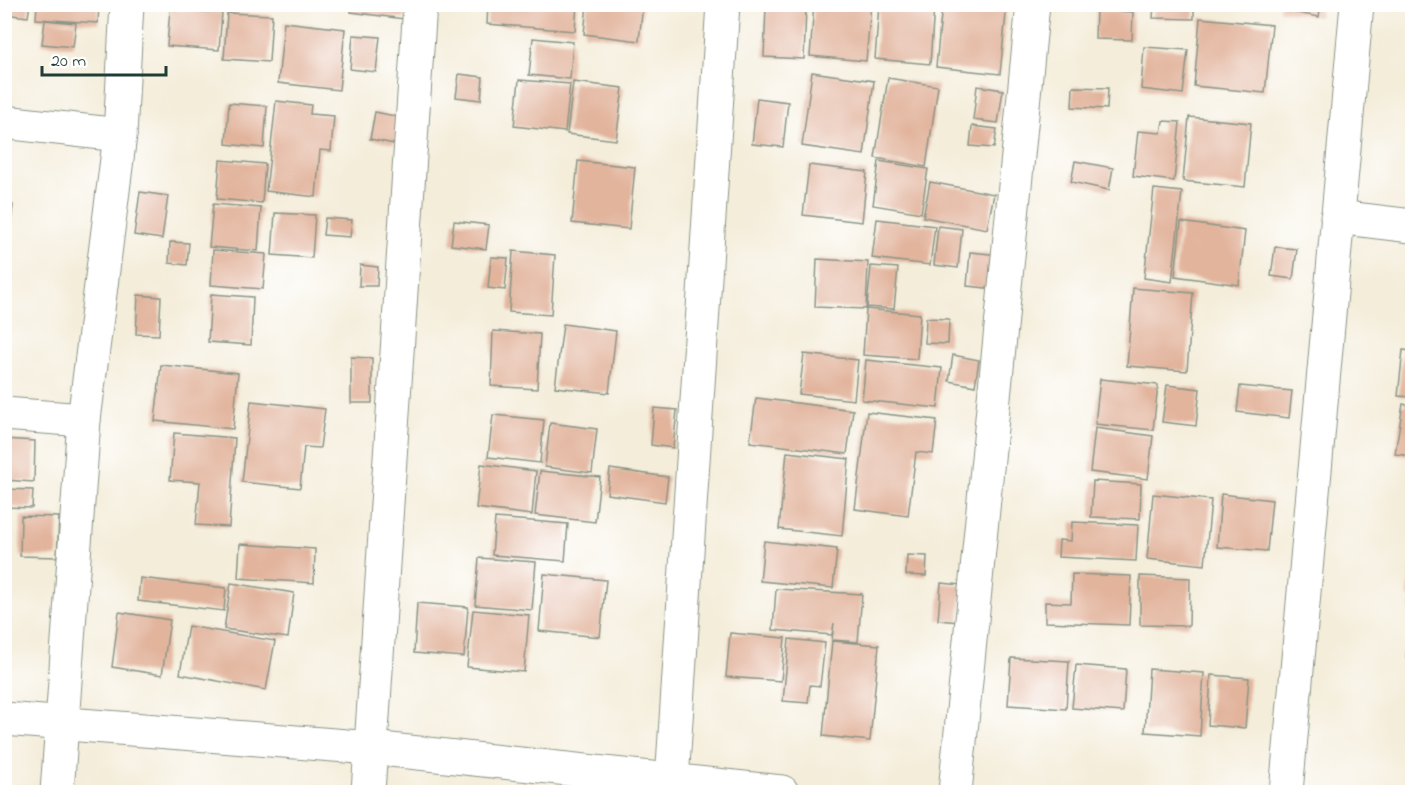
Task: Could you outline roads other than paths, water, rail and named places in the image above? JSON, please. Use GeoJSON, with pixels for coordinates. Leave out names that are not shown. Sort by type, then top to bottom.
{"type":"FeatureCollection","features":[{"type":"Feature","properties":{"kind":"street"},"geometry":{"type":"LineString","coordinates":[[57,792],[84,420],[120,135],[128,4]]}},
{"type":"Feature","properties":{"kind":"street"},"geometry":{"type":"LineString","coordinates":[[368,792],[420,4]]}},
{"type":"Feature","properties":{"kind":"street"},"geometry":{"type":"LineString","coordinates":[[672,781],[723,4]]}},
{"type":"Feature","properties":{"kind":"street"},"geometry":{"type":"LineString","coordinates":[[955,792],[1033,4]]}},
{"type":"Feature","properties":{"kind":"street"},"geometry":{"type":"LineString","coordinates":[[1286,792],[1356,4]]}},
{"type":"Feature","properties":{"kind":"street"},"geometry":{"type":"LineString","coordinates":[[4,122],[120,135]]}},
{"type":"Feature","properties":{"kind":"street"},"geometry":{"type":"LineString","coordinates":[[1337,217],[1413,226]]}},
{"type":"Feature","properties":{"kind":"street"},"geometry":{"type":"LineString","coordinates":[[4,414],[84,420]]}},
{"type":"Feature","properties":{"kind":"street"},"geometry":{"type":"LineString","coordinates":[[4,718],[372,747],[782,792]]}}]}
